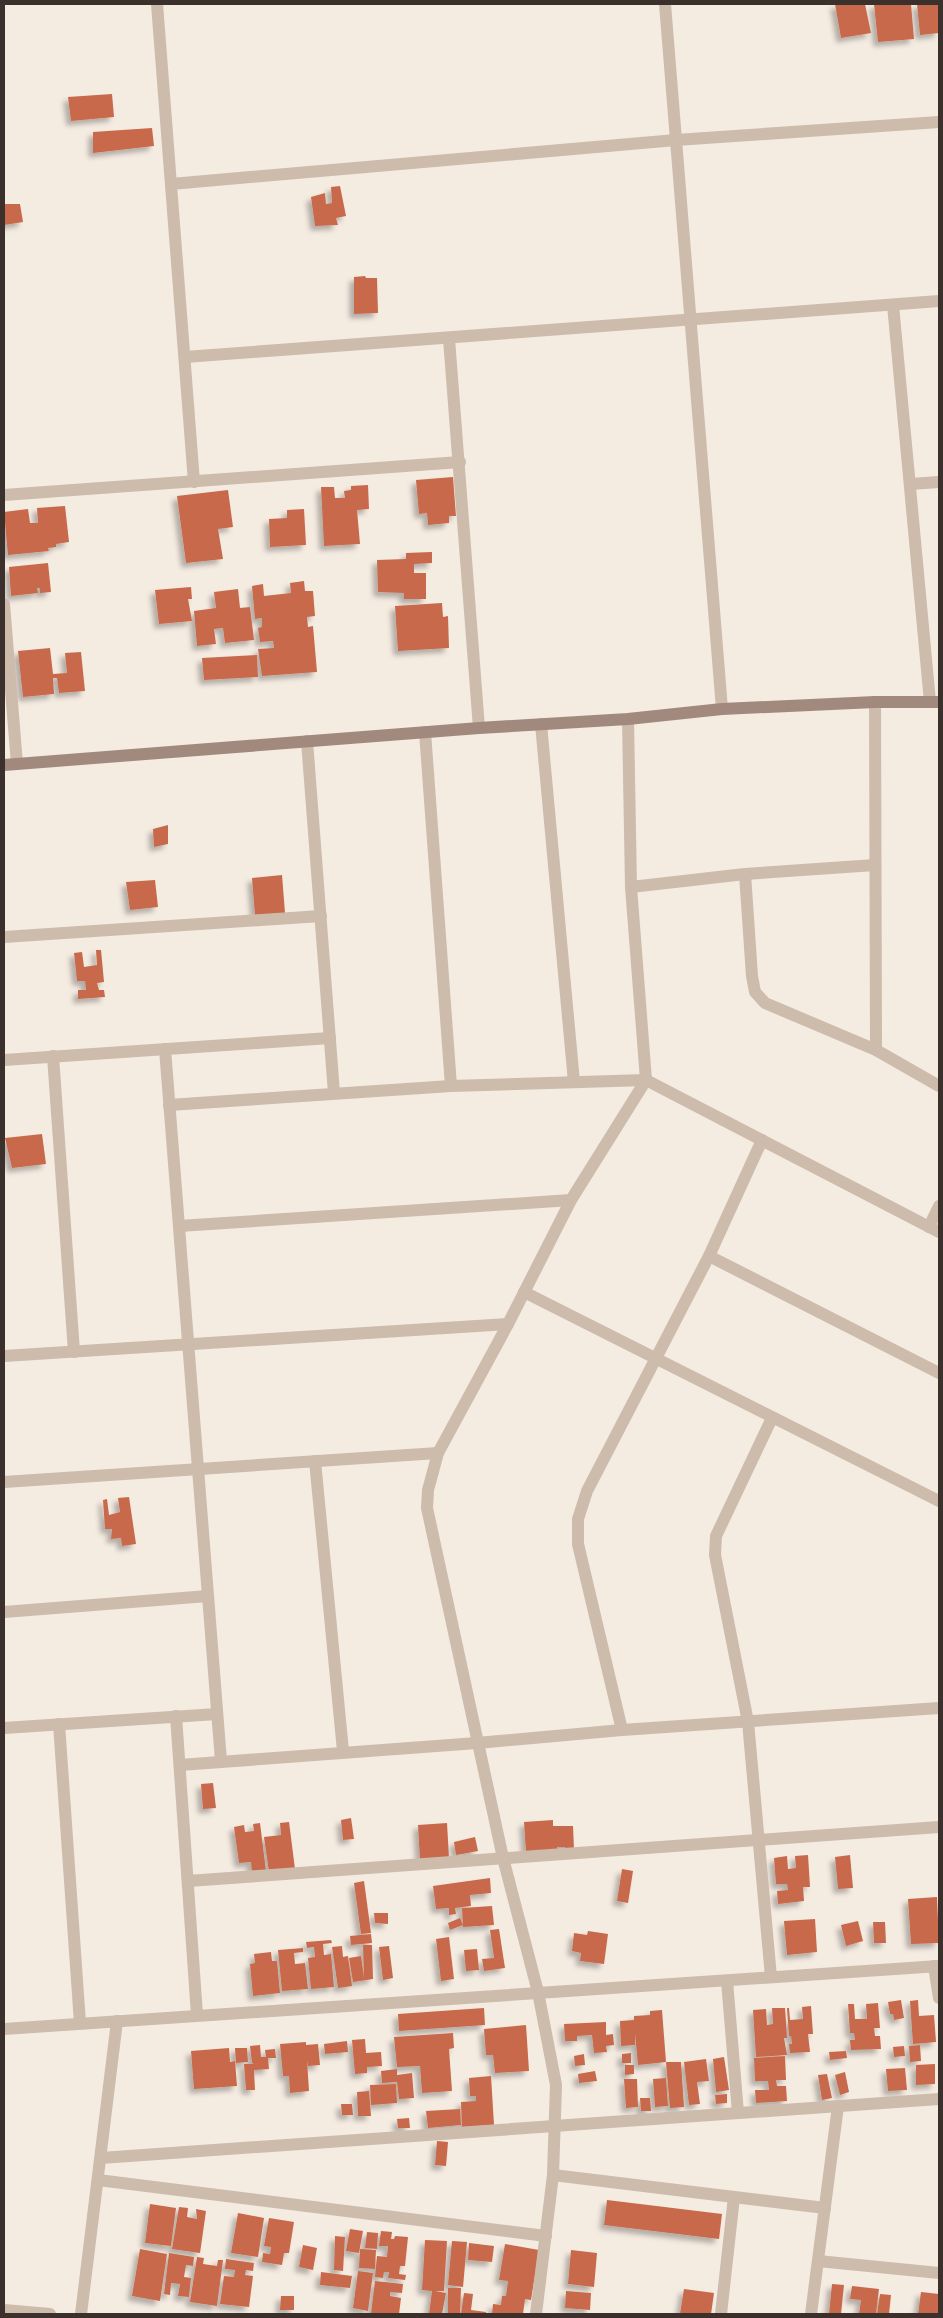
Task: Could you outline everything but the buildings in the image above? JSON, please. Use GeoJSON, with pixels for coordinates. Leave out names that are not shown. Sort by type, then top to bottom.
{"type":"FeatureCollection","features":[{"type":"Feature","properties":{"kind":"main road"},"geometry":{"type":"LineString","coordinates":[[4,765],[479,728],[628,719],[722,709],[875,702],[935,702]]}},
{"type":"Feature","properties":{"kind":"street"},"geometry":{"type":"LineString","coordinates":[[157,4],[194,482]]}},
{"type":"Feature","properties":{"kind":"street"},"geometry":{"type":"LineString","coordinates":[[665,4],[722,709]]}},
{"type":"Feature","properties":{"kind":"street"},"geometry":{"type":"LineString","coordinates":[[171,184],[676,140],[939,122]]}},
{"type":"Feature","properties":{"kind":"street"},"geometry":{"type":"LineString","coordinates":[[185,357],[450,339],[939,301]]}},
{"type":"Feature","properties":{"kind":"street"},"geometry":{"type":"LineString","coordinates":[[893,304],[910,484],[935,702]]}},
{"type":"Feature","properties":{"kind":"street"},"geometry":{"type":"LineString","coordinates":[[450,339],[479,728]]}},
{"type":"Feature","properties":{"kind":"street"},"geometry":{"type":"LineString","coordinates":[[4,496],[460,462]]}},
{"type":"Feature","properties":{"kind":"street"},"geometry":{"type":"LineString","coordinates":[[910,484],[939,482]]}},
{"type":"Feature","properties":{"kind":"street"},"geometry":{"type":"LineString","coordinates":[[4,604],[17,764]]}},
{"type":"Feature","properties":{"kind":"street"},"geometry":{"type":"LineString","coordinates":[[875,702],[876,1050]]}},
{"type":"Feature","properties":{"kind":"street"},"geometry":{"type":"LineString","coordinates":[[536,2314],[554,2175],[556,2085],[538,1992],[503,1858],[477,1743],[427,1508],[428,1490],[438,1453],[508,1324],[571,1200],[646,1080],[631,887],[628,719]]}},
{"type":"Feature","properties":{"kind":"street"},"geometry":{"type":"LineString","coordinates":[[541,724],[574,1082]]}},
{"type":"Feature","properties":{"kind":"street"},"geometry":{"type":"LineString","coordinates":[[425,732],[451,1086]]}},
{"type":"Feature","properties":{"kind":"street"},"geometry":{"type":"LineString","coordinates":[[307,741],[334,1094]]}},
{"type":"Feature","properties":{"kind":"street"},"geometry":{"type":"LineString","coordinates":[[631,887],[745,874],[876,865]]}},
{"type":"Feature","properties":{"kind":"street"},"geometry":{"type":"LineString","coordinates":[[745,874],[752,976],[755,992],[765,1004],[876,1050],[939,1086]]}},
{"type":"Feature","properties":{"kind":"street"},"geometry":{"type":"LineString","coordinates":[[4,937],[320,916]]}},
{"type":"Feature","properties":{"kind":"street"},"geometry":{"type":"LineString","coordinates":[[4,1060],[330,1038]]}},
{"type":"Feature","properties":{"kind":"street"},"geometry":{"type":"LineString","coordinates":[[165,1049],[221,1761]]}},
{"type":"Feature","properties":{"kind":"street"},"geometry":{"type":"LineString","coordinates":[[53,1056],[74,1352]]}},
{"type":"Feature","properties":{"kind":"street"},"geometry":{"type":"LineString","coordinates":[[169,1104],[451,1086],[646,1080],[934,1230],[939,1206]]}},
{"type":"Feature","properties":{"kind":"street"},"geometry":{"type":"LineString","coordinates":[[622,1730],[578,1544],[578,1519],[588,1491],[709,1256],[762,1140]]}},
{"type":"Feature","properties":{"kind":"street"},"geometry":{"type":"LineString","coordinates":[[179,1226],[571,1200]]}},
{"type":"Feature","properties":{"kind":"street"},"geometry":{"type":"LineString","coordinates":[[709,1256],[939,1373]]}},
{"type":"Feature","properties":{"kind":"street"},"geometry":{"type":"LineString","coordinates":[[524,1292],[939,1501]]}},
{"type":"Feature","properties":{"kind":"street"},"geometry":{"type":"LineString","coordinates":[[4,1356],[508,1324]]}},
{"type":"Feature","properties":{"kind":"street"},"geometry":{"type":"LineString","coordinates":[[771,1977],[748,1722],[715,1555],[716,1536],[772,1418]]}},
{"type":"Feature","properties":{"kind":"street"},"geometry":{"type":"LineString","coordinates":[[4,1482],[438,1453]]}},
{"type":"Feature","properties":{"kind":"street"},"geometry":{"type":"LineString","coordinates":[[315,1461],[343,1751]]}},
{"type":"Feature","properties":{"kind":"street"},"geometry":{"type":"LineString","coordinates":[[4,1612],[208,1596]]}},
{"type":"Feature","properties":{"kind":"street"},"geometry":{"type":"LineString","coordinates":[[180,1765],[343,1751],[477,1743],[622,1730],[939,1708]]}},
{"type":"Feature","properties":{"kind":"street"},"geometry":{"type":"LineString","coordinates":[[4,1728],[218,1714]]}},
{"type":"Feature","properties":{"kind":"street"},"geometry":{"type":"LineString","coordinates":[[176,1716],[197,2016]]}},
{"type":"Feature","properties":{"kind":"street"},"geometry":{"type":"LineString","coordinates":[[59,1724],[80,2023]]}},
{"type":"Feature","properties":{"kind":"street"},"geometry":{"type":"LineString","coordinates":[[188,1881],[939,1827]]}},
{"type":"Feature","properties":{"kind":"street"},"geometry":{"type":"LineString","coordinates":[[4,2029],[937,1966],[939,1998]]}},
{"type":"Feature","properties":{"kind":"street"},"geometry":{"type":"LineString","coordinates":[[727,1981],[738,2113]]}},
{"type":"Feature","properties":{"kind":"street"},"geometry":{"type":"LineString","coordinates":[[81,2314],[102,2158],[117,2021]]}},
{"type":"Feature","properties":{"kind":"street"},"geometry":{"type":"LineString","coordinates":[[102,2158],[939,2099]]}},
{"type":"Feature","properties":{"kind":"street"},"geometry":{"type":"LineString","coordinates":[[811,2314],[838,2106]]}},
{"type":"Feature","properties":{"kind":"street"},"geometry":{"type":"LineString","coordinates":[[554,2175],[825,2208]]}},
{"type":"Feature","properties":{"kind":"street"},"geometry":{"type":"LineString","coordinates":[[98,2180],[546,2236]]}},
{"type":"Feature","properties":{"kind":"street"},"geometry":{"type":"LineString","coordinates":[[722,2314],[734,2197]]}},
{"type":"Feature","properties":{"kind":"street"},"geometry":{"type":"LineString","coordinates":[[818,2261],[939,2273]]}},
{"type":"Feature","properties":{"kind":"street"},"geometry":{"type":"LineString","coordinates":[[4,2310],[50,2314]]}}]}
